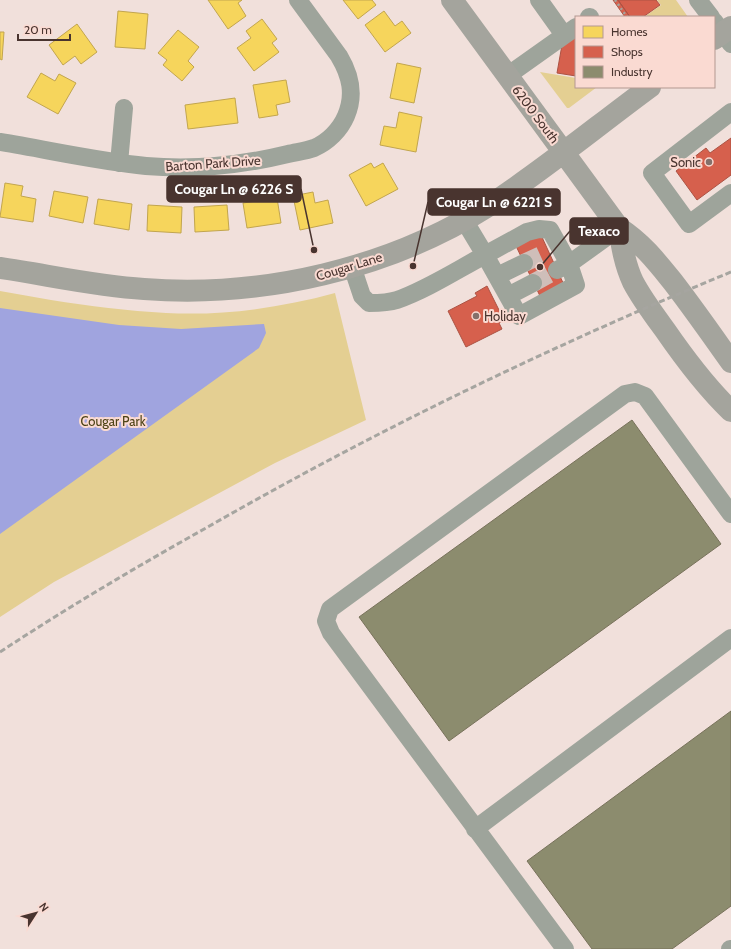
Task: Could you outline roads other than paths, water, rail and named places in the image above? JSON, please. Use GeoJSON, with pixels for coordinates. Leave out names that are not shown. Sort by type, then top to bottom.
{"type":"FeatureCollection","features":[{"type":"Feature","properties":{"kind":"main road","name":"6200 South"},"geometry":{"type":"LineString","coordinates":[[452,0],[619,228],[636,240],[651,255],[681,293],[731,362]]}},
{"type":"Feature","properties":{"kind":"main road","name":"Cougar Lane"},"geometry":{"type":"LineString","coordinates":[[0,268],[112,286],[202,291],[262,286],[292,281],[352,266],[422,241],[464,220],[501,197],[564,152],[647,88]]}},
{"type":"Feature","properties":{"kind":"main road","name":"6200 South"},"geometry":{"type":"LineString","coordinates":[[619,228],[627,266],[641,296],[679,350],[731,411]]}},
{"type":"Feature","properties":{"kind":"street","name":"Barton Park Drive"},"geometry":{"type":"LineString","coordinates":[[0,142],[119,162],[147,166],[172,167],[223,165],[274,158],[314,148],[332,136],[339,129],[351,100],[351,82],[344,64],[298,0]]}},
{"type":"Feature","properties":{"kind":"street"},"geometry":{"type":"LineString","coordinates":[[507,76],[570,31],[539,0]]}},
{"type":"Feature","properties":{"kind":"street"},"geometry":{"type":"LineString","coordinates":[[698,0],[710,16]]}},
{"type":"Feature","properties":{"kind":"street"},"geometry":{"type":"LineString","coordinates":[[119,162],[124,108]]}},
{"type":"Feature","properties":{"kind":"street"},"geometry":{"type":"LineString","coordinates":[[731,112],[652,173],[689,224],[731,193]]}},
{"type":"Feature","properties":{"kind":"street"},"geometry":{"type":"LineString","coordinates":[[352,266],[362,296],[369,303],[381,303],[396,300],[421,289],[485,255],[527,232],[550,230],[553,249],[576,286],[519,316],[485,255],[464,220]]}},
{"type":"Feature","properties":{"kind":"street"},"geometry":{"type":"LineString","coordinates":[[563,267],[619,228]]}},
{"type":"Feature","properties":{"kind":"street"},"geometry":{"type":"LineString","coordinates":[[497,276],[524,263]]}},
{"type":"Feature","properties":{"kind":"street"},"geometry":{"type":"LineString","coordinates":[[508,296],[533,283]]}},
{"type":"Feature","properties":{"kind":"street"},"geometry":{"type":"LineString","coordinates":[[565,949],[331,633],[326,621],[330,609],[625,394],[636,392],[645,396],[731,514]]}},
{"type":"Feature","properties":{"kind":"street"},"geometry":{"type":"LineString","coordinates":[[475,829],[731,638]]}},
{"type":"Feature","properties":{"kind":"water"},"geometry":{"type":"Polygon","coordinates":[[[0,308],[119,325],[181,329],[264,324],[266,333],[259,348],[0,534],[0,308]]]}},
{"type":"Feature","properties":{"kind":"tunnel"},"geometry":{"type":"LineString","coordinates":[[524,263],[548,252]]}},
{"type":"Feature","properties":{"kind":"tunnel"},"geometry":{"type":"LineString","coordinates":[[533,283],[557,270]]}},
{"type":"Feature","properties":{"kind":"railway"},"geometry":{"type":"LineString","coordinates":[[0,652],[76,604],[154,558],[334,457],[464,391],[530,360],[664,300],[731,272]]}},
{"type":"Feature","properties":{"kind":"place","name":"Sonic"},"geometry":{"type":"Point","coordinates":[709,162]}},
{"type":"Feature","properties":{"kind":"place","name":"Cougar Ln @ 6226 S"},"geometry":{"type":"Point","coordinates":[314,250]}},
{"type":"Feature","properties":{"kind":"place","name":"Cougar Ln @ 6221 S"},"geometry":{"type":"Point","coordinates":[413,266]}},
{"type":"Feature","properties":{"kind":"place","name":"Texaco"},"geometry":{"type":"Point","coordinates":[540,267]}},
{"type":"Feature","properties":{"kind":"place","name":"Holiday"},"geometry":{"type":"Point","coordinates":[476,316]}},
{"type":"Feature","properties":{"kind":"park label","name":"Cougar Park"},"geometry":{"type":"Point","coordinates":[113,421]}}]}
